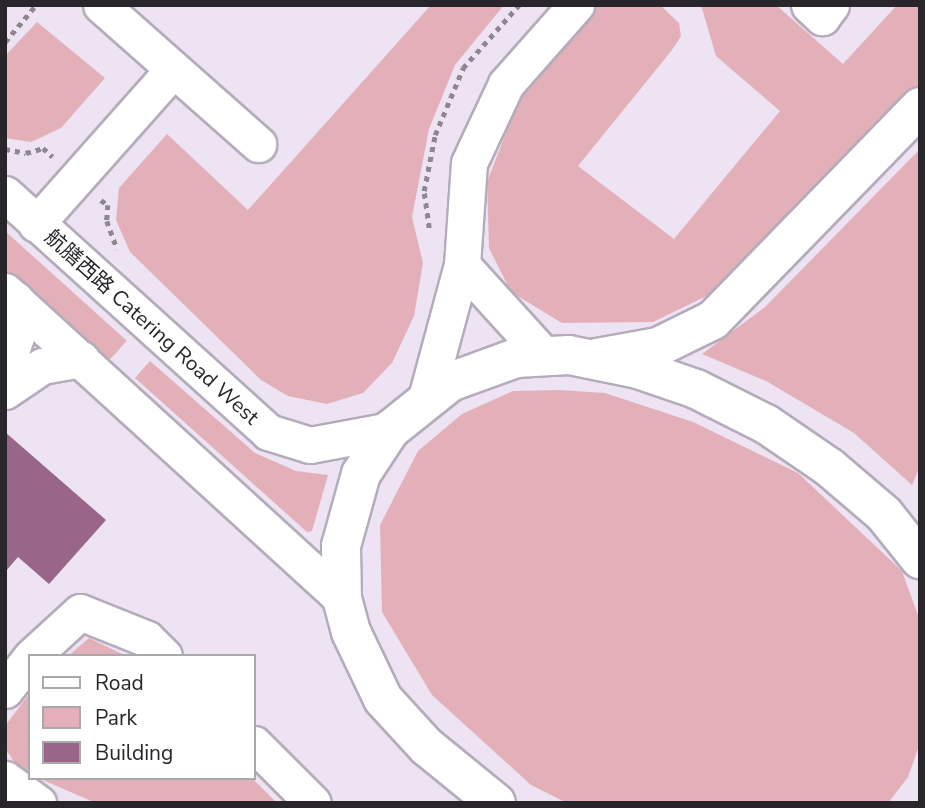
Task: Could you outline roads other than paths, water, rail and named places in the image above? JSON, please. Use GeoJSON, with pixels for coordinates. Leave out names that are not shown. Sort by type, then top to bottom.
{"type":"FeatureCollection","features":[{"type":"Feature","properties":{"kind":"main road"},"geometry":{"type":"LineString","coordinates":[[597,359],[657,347],[713,320],[920,107]]}},
{"type":"Feature","properties":{"kind":"main road"},"geometry":{"type":"LineString","coordinates":[[496,803],[427,747],[383,699],[351,632],[342,599],[341,545],[351,500],[361,474],[390,430],[426,398],[470,372],[544,355],[597,359],[696,389],[766,424],[829,467],[875,506],[920,559]]}},
{"type":"Feature","properties":{"kind":"street"},"geometry":{"type":"LineString","coordinates":[[101,5],[172,71],[258,144]]}},
{"type":"Feature","properties":{"kind":"street"},"geometry":{"type":"LineString","coordinates":[[426,398],[462,265],[468,163],[506,84],[576,5]]}},
{"type":"Feature","properties":{"kind":"street"},"geometry":{"type":"LineString","coordinates":[[809,5],[822,17],[831,5]]}},
{"type":"Feature","properties":{"kind":"street"},"geometry":{"type":"LineString","coordinates":[[36,224],[172,71]]}},
{"type":"Feature","properties":{"kind":"street","name":"航膳西路 Catering Road West"},"geometry":{"type":"LineString","coordinates":[[5,194],[268,432],[310,445],[345,442],[390,430]]}},
{"type":"Feature","properties":{"kind":"street"},"geometry":{"type":"LineString","coordinates":[[462,265],[544,355]]}},
{"type":"Feature","properties":{"kind":"street"},"geometry":{"type":"LineString","coordinates":[[10,295],[342,599]]}},
{"type":"Feature","properties":{"kind":"street"},"geometry":{"type":"LineString","coordinates":[[5,372],[16,337],[10,295]]}},
{"type":"Feature","properties":{"kind":"street"},"geometry":{"type":"LineString","coordinates":[[5,391],[42,366],[81,359]]}},
{"type":"Feature","properties":{"kind":"street"},"geometry":{"type":"LineString","coordinates":[[34,654],[80,612],[148,639],[162,654]]}},
{"type":"Feature","properties":{"kind":"street"},"geometry":{"type":"LineString","coordinates":[[5,690],[28,661]]}},
{"type":"Feature","properties":{"kind":"street"},"geometry":{"type":"LineString","coordinates":[[256,746],[313,803]]}},
{"type":"Feature","properties":{"kind":"street"},"geometry":{"type":"LineString","coordinates":[[5,779],[38,803]]}}]}
